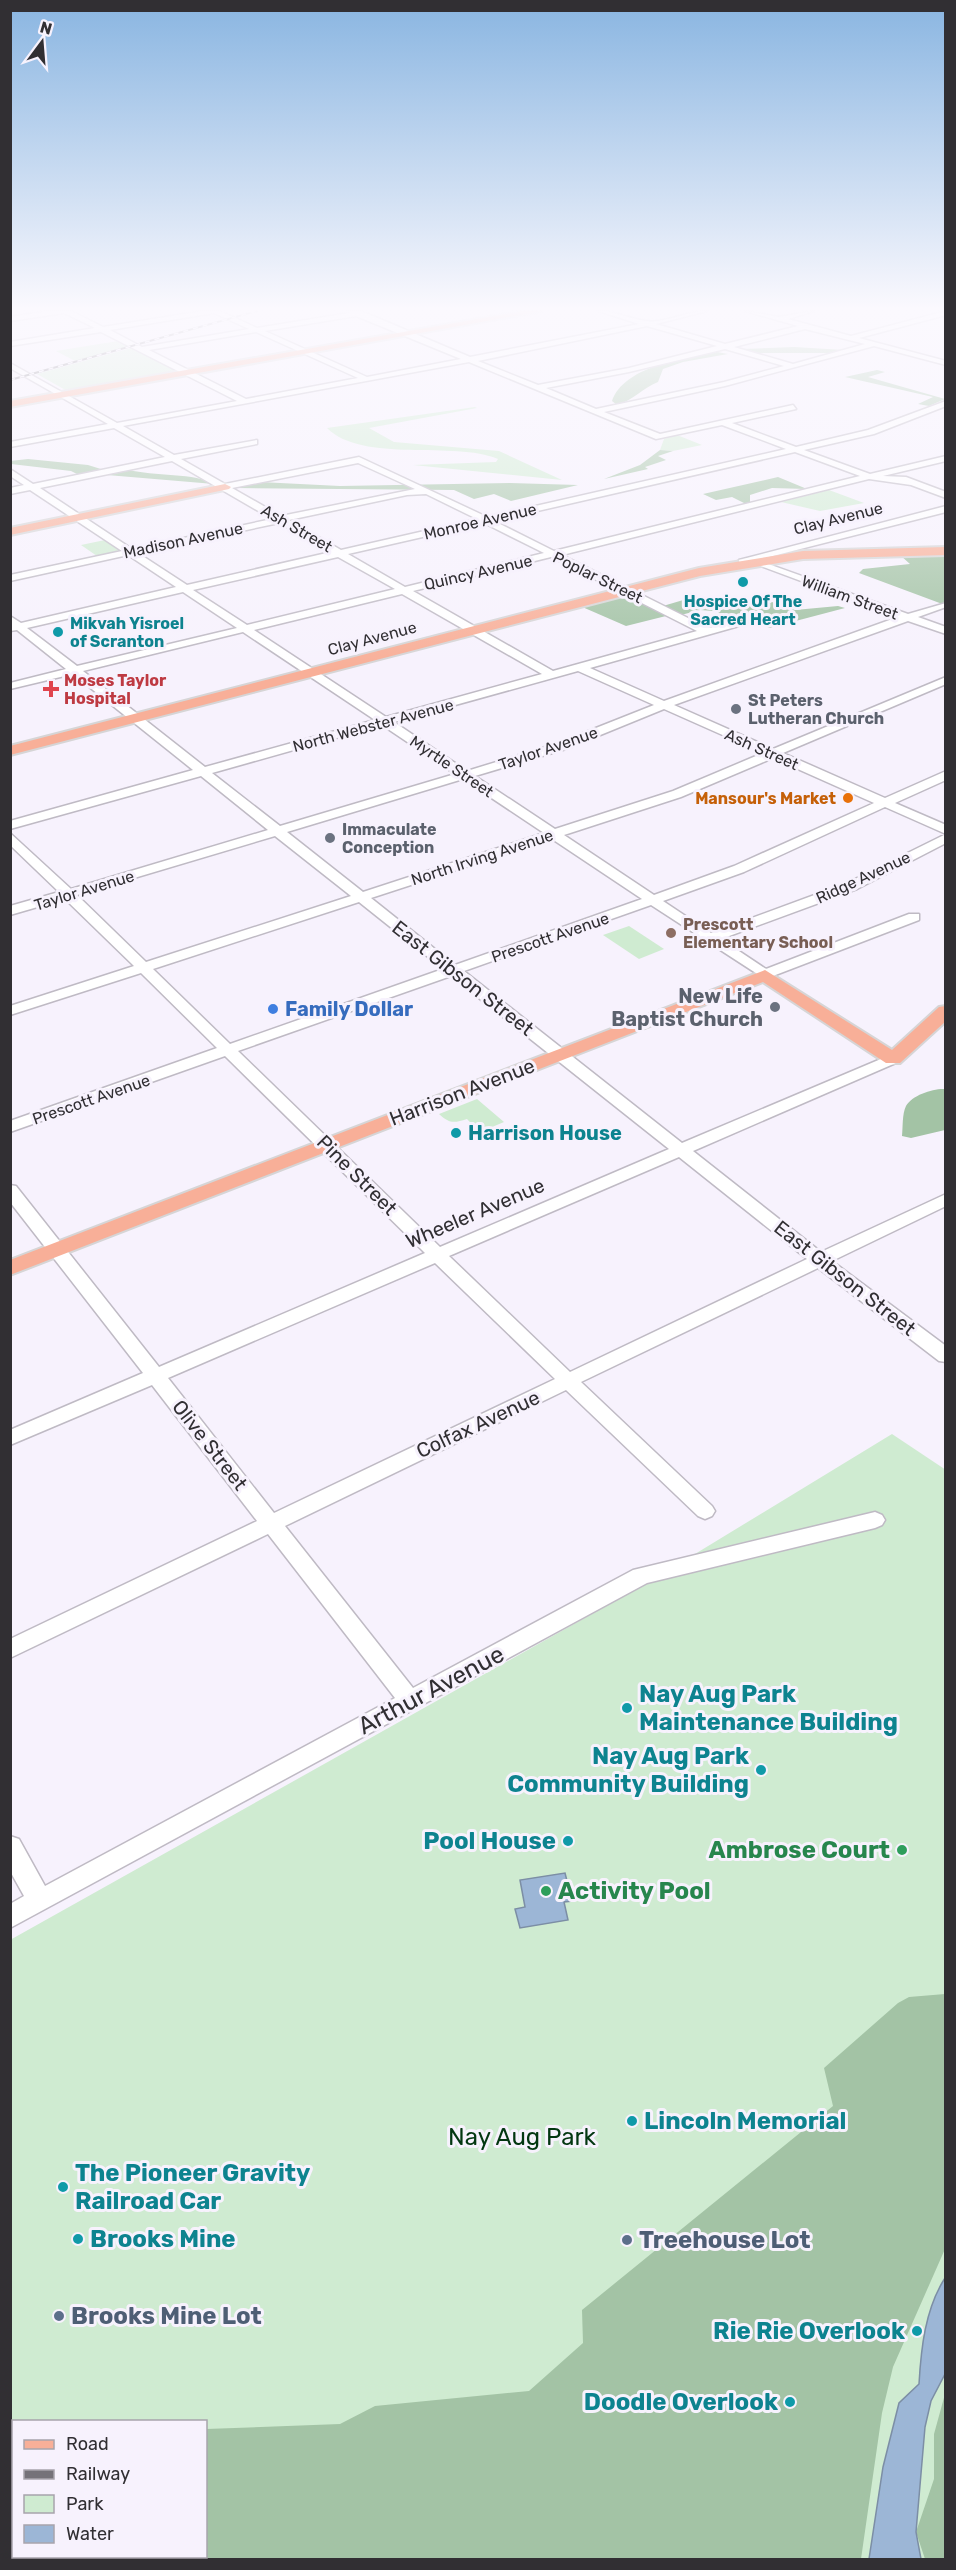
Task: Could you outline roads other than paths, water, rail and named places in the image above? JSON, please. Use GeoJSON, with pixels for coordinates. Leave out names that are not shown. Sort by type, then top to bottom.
{"type":"FeatureCollection","features":[{"type":"Feature","properties":{"kind":"main road"},"geometry":{"type":"LineString","coordinates":[[10,532],[225,487]]}},
{"type":"Feature","properties":{"kind":"main road"},"geometry":{"type":"LineString","coordinates":[[749,563],[830,553],[945,551]]}},
{"type":"Feature","properties":{"kind":"main road","name":"Clay Avenue"},"geometry":{"type":"LineString","coordinates":[[10,751],[699,572],[749,563]]}},
{"type":"Feature","properties":{"kind":"main road","name":"Harrison Avenue"},"geometry":{"type":"LineString","coordinates":[[10,1268],[765,975]]}},
{"type":"Feature","properties":{"kind":"main road","name":"Myrtle Street"},"geometry":{"type":"LineString","coordinates":[[765,975],[893,1059]]}},
{"type":"Feature","properties":{"kind":"main road","name":"Wheeler Avenue"},"geometry":{"type":"LineString","coordinates":[[893,1059],[945,1011]]}},
{"type":"Feature","properties":{"kind":"street"},"geometry":{"type":"LineString","coordinates":[[10,446],[89,431]]}},
{"type":"Feature","properties":{"kind":"street","name":"Ash Street"},"geometry":{"type":"LineString","coordinates":[[126,431],[552,675]]}},
{"type":"Feature","properties":{"kind":"street"},"geometry":{"type":"LineString","coordinates":[[645,431],[660,437],[688,431]]}},
{"type":"Feature","properties":{"kind":"street"},"geometry":{"type":"LineString","coordinates":[[745,431],[870,477],[915,483]]}},
{"type":"Feature","properties":{"kind":"street","name":"Monroe Avenue"},"geometry":{"type":"LineString","coordinates":[[14,625],[874,431]]}},
{"type":"Feature","properties":{"kind":"street"},"geometry":{"type":"LineString","coordinates":[[19,435],[33,441]]}},
{"type":"Feature","properties":{"kind":"street"},"geometry":{"type":"LineString","coordinates":[[10,490],[254,442]]}},
{"type":"Feature","properties":{"kind":"street","name":"Quincy Avenue"},"geometry":{"type":"LineString","coordinates":[[10,686],[945,458]]}},
{"type":"Feature","properties":{"kind":"street","name":"Poplar Street"},"geometry":{"type":"LineString","coordinates":[[225,487],[359,460],[707,632]]}},
{"type":"Feature","properties":{"kind":"street","name":"Myrtle Street"},"geometry":{"type":"LineString","coordinates":[[10,472],[765,975]]}},
{"type":"Feature","properties":{"kind":"street"},"geometry":{"type":"LineString","coordinates":[[857,473],[885,474],[945,495]]}},
{"type":"Feature","properties":{"kind":"street","name":"Madison Avenue"},"geometry":{"type":"LineString","coordinates":[[10,578],[407,492],[427,492]]}},
{"type":"Feature","properties":{"kind":"street","name":"Clay Avenue"},"geometry":{"type":"LineString","coordinates":[[749,563],[742,562],[945,509]]}},
{"type":"Feature","properties":{"kind":"street","name":"William Street"},"geometry":{"type":"LineString","coordinates":[[749,563],[945,632]]}},
{"type":"Feature","properties":{"kind":"street","name":"Taylor Avenue"},"geometry":{"type":"LineString","coordinates":[[10,912],[562,746],[663,705],[942,605]]}},
{"type":"Feature","properties":{"kind":"street","name":"North Webster Avenue"},"geometry":{"type":"LineString","coordinates":[[10,825],[735,624]]}},
{"type":"Feature","properties":{"kind":"street","name":"East Gibson Street"},"geometry":{"type":"LineString","coordinates":[[14,625],[75,670],[818,1259],[945,1356]]}},
{"type":"Feature","properties":{"kind":"street","name":"Ash Street"},"geometry":{"type":"LineString","coordinates":[[579,667],[945,830]]}},
{"type":"Feature","properties":{"kind":"street","name":"North Irving Avenue"},"geometry":{"type":"LineString","coordinates":[[10,1011],[677,794],[945,680]]}},
{"type":"Feature","properties":{"kind":"street","name":"Prescott Avenue"},"geometry":{"type":"LineString","coordinates":[[10,1127],[739,869],[945,775]]}},
{"type":"Feature","properties":{"kind":"street","name":"Pine Street"},"geometry":{"type":"LineString","coordinates":[[10,837],[437,1254],[705,1511]]}},
{"type":"Feature","properties":{"kind":"street","name":"Ridge Avenue"},"geometry":{"type":"LineString","coordinates":[[711,938],[852,886],[945,838]]}},
{"type":"Feature","properties":{"kind":"street","name":"Harrison Avenue"},"geometry":{"type":"LineString","coordinates":[[765,975],[915,917]]}},
{"type":"Feature","properties":{"kind":"street","name":"Wheeler Avenue"},"geometry":{"type":"LineString","coordinates":[[10,1438],[893,1059]]}},
{"type":"Feature","properties":{"kind":"street","name":"Olive Street"},"geometry":{"type":"LineString","coordinates":[[10,1190],[410,1701]]}},
{"type":"Feature","properties":{"kind":"street","name":"Colfax Avenue"},"geometry":{"type":"LineString","coordinates":[[10,1649],[945,1199]]}},
{"type":"Feature","properties":{"kind":"street","name":"Arthur Avenue"},"geometry":{"type":"LineString","coordinates":[[10,1917],[641,1576],[875,1520]]}},
{"type":"Feature","properties":{"kind":"street"},"geometry":{"type":"LineString","coordinates":[[10,1846],[40,1901]]}},
{"type":"Feature","properties":{"kind":"water","name":"Activity Pool"},"geometry":{"type":"Polygon","coordinates":[[[565,1873],[572,1901],[564,1902],[568,1920],[520,1928],[515,1909],[525,1907],[520,1880],[565,1873]]]}},
{"type":"Feature","properties":{"kind":"water"},"geometry":{"type":"Polygon","coordinates":[[[945,2278],[945,2374],[931,2401],[925,2427],[916,2532],[921,2559],[869,2559],[883,2467],[899,2403],[919,2384],[923,2343],[929,2316],[945,2278]]]}},
{"type":"Feature","properties":{"kind":"place","name":"Hospice Of The Sacred Heart"},"geometry":{"type":"Point","coordinates":[743,582]}},
{"type":"Feature","properties":{"kind":"place","name":"Mikvah Yisroel of Scranton"},"geometry":{"type":"Point","coordinates":[58,632]}},
{"type":"Feature","properties":{"kind":"place","name":"Moses Taylor Hospital"},"geometry":{"type":"Point","coordinates":[51,689]}},
{"type":"Feature","properties":{"kind":"place","name":"St Peters Lutheran Church"},"geometry":{"type":"Point","coordinates":[736,709]}},
{"type":"Feature","properties":{"kind":"place","name":"Mansour's Market"},"geometry":{"type":"Point","coordinates":[848,798]}},
{"type":"Feature","properties":{"kind":"place","name":"Immaculate Conception"},"geometry":{"type":"Point","coordinates":[330,838]}},
{"type":"Feature","properties":{"kind":"place","name":"Prescott Elementary School"},"geometry":{"type":"Point","coordinates":[671,933]}},
{"type":"Feature","properties":{"kind":"place","name":"New Life Baptist Church"},"geometry":{"type":"Point","coordinates":[775,1007]}},
{"type":"Feature","properties":{"kind":"place","name":"Family Dollar"},"geometry":{"type":"Point","coordinates":[273,1009]}},
{"type":"Feature","properties":{"kind":"place","name":"Harrison House"},"geometry":{"type":"Point","coordinates":[456,1133]}},
{"type":"Feature","properties":{"kind":"place","name":"Nay Aug Park Maintenance Building"},"geometry":{"type":"Point","coordinates":[627,1708]}},
{"type":"Feature","properties":{"kind":"place","name":"Nay Aug Park Community Building"},"geometry":{"type":"Point","coordinates":[761,1770]}},
{"type":"Feature","properties":{"kind":"place","name":"Pool House"},"geometry":{"type":"Point","coordinates":[568,1841]}},
{"type":"Feature","properties":{"kind":"place","name":"Ambrose Court"},"geometry":{"type":"Point","coordinates":[902,1850]}},
{"type":"Feature","properties":{"kind":"place","name":"Activity Pool"},"geometry":{"type":"Point","coordinates":[546,1891]}},
{"type":"Feature","properties":{"kind":"place","name":"Lincoln Memorial"},"geometry":{"type":"Point","coordinates":[632,2121]}},
{"type":"Feature","properties":{"kind":"place","name":"The Pioneer Gravity Railroad Car"},"geometry":{"type":"Point","coordinates":[63,2187]}},
{"type":"Feature","properties":{"kind":"place","name":"Brooks Mine"},"geometry":{"type":"Point","coordinates":[78,2239]}},
{"type":"Feature","properties":{"kind":"place","name":"Treehouse Lot"},"geometry":{"type":"Point","coordinates":[627,2240]}},
{"type":"Feature","properties":{"kind":"place","name":"Brooks Mine Lot"},"geometry":{"type":"Point","coordinates":[59,2316]}},
{"type":"Feature","properties":{"kind":"place","name":"Rie Rie Overlook"},"geometry":{"type":"Point","coordinates":[917,2331]}},
{"type":"Feature","properties":{"kind":"place","name":"Doodle Overlook"},"geometry":{"type":"Point","coordinates":[790,2402]}},
{"type":"Feature","properties":{"kind":"park label","name":"Nay Aug Park"},"geometry":{"type":"Point","coordinates":[522,2137]}}]}
